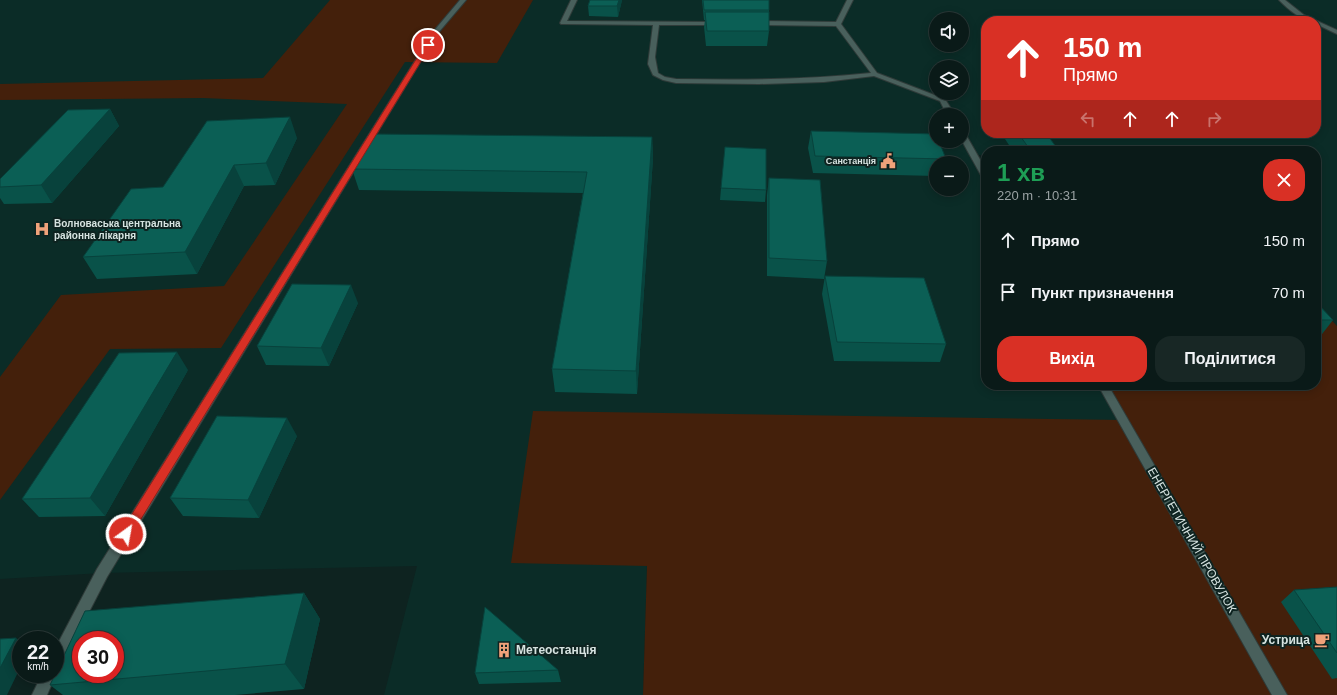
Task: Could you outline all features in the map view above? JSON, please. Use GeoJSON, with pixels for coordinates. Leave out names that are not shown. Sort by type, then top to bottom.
{"type":"FeatureCollection","features":[{"type":"Feature","properties":{"kind":"street"},"geometry":{"type":"LineString","coordinates":[[64,646],[102,573],[436,32],[462,0]]}},
{"type":"Feature","properties":{"kind":"street"},"geometry":{"type":"LineString","coordinates":[[574,0],[563,23],[727,23]]}},
{"type":"Feature","properties":{"kind":"street"},"geometry":{"type":"LineString","coordinates":[[838,24],[850,0]]}},
{"type":"Feature","properties":{"kind":"street"},"geometry":{"type":"LineString","coordinates":[[1282,0],[1302,16]]}},
{"type":"Feature","properties":{"kind":"street"},"geometry":{"type":"LineString","coordinates":[[656,23],[651,66],[654,74],[664,79],[676,81],[759,82],[824,80],[876,74],[943,100],[947,108]]}},
{"type":"Feature","properties":{"kind":"street"},"geometry":{"type":"LineString","coordinates":[[751,23],[838,24]]}},
{"type":"Feature","properties":{"kind":"street"},"geometry":{"type":"LineString","coordinates":[[838,24],[876,74]]}},
{"type":"Feature","properties":{"kind":"street"},"geometry":{"type":"LineString","coordinates":[[1321,25],[1337,32]]}},
{"type":"Feature","properties":{"kind":"street"},"geometry":{"type":"LineString","coordinates":[[969,147],[981,168]]}},
{"type":"Feature","properties":{"kind":"street","name":"ЕНЕРГЕТИЧНИЙ ПРОВУЛОК"},"geometry":{"type":"LineString","coordinates":[[1106,390],[1280,695]]}},
{"type":"Feature","properties":{"kind":"street"},"geometry":{"type":"LineString","coordinates":[[39,695],[45,683]]}},
{"type":"Feature","properties":{"kind":"shaded area"},"geometry":{"type":"Polygon","coordinates":[[[0,0],[1337,0],[1337,326],[1321,309],[1321,146],[981,146],[981,155],[974,155],[981,168],[981,390],[1106,390],[1123,420],[647,566],[643,695],[384,695],[417,566],[102,573],[0,579],[0,0]]]}},
{"type":"Feature","properties":{"kind":"shaded area"},"geometry":{"type":"Polygon","coordinates":[[[330,0],[533,0],[497,63],[405,62],[221,348],[110,349],[0,500],[0,377],[61,295],[224,286],[347,104],[203,98],[0,100],[0,84],[263,78],[330,0]]]}},
{"type":"Feature","properties":{"kind":"shaded area"},"geometry":{"type":"Polygon","coordinates":[[[1321,309],[1337,326],[1337,695],[643,695],[647,566],[511,563],[533,411],[1122,420],[1106,390],[1321,390],[1321,309]]]}},
{"type":"Feature","properties":{"kind":"building"},"geometry":{"type":"Polygon","coordinates":[[[590,0],[619,0],[617,6],[588,6],[590,0]]]}},
{"type":"Feature","properties":{"kind":"building"},"geometry":{"type":"Polygon","coordinates":[[[703,0],[769,0],[769,10],[704,10],[703,0]]]}},
{"type":"Feature","properties":{"kind":"building"},"geometry":{"type":"Polygon","coordinates":[[[705,12],[769,12],[769,31],[707,31],[705,12]]]}},
{"type":"Feature","properties":{"kind":"building"},"geometry":{"type":"Polygon","coordinates":[[[110,109],[41,185],[0,187],[0,179],[68,110],[110,109]]]}},
{"type":"Feature","properties":{"kind":"building"},"geometry":{"type":"Polygon","coordinates":[[[290,117],[266,163],[234,165],[185,252],[83,257],[131,189],[163,187],[207,121],[290,117]]]}},
{"type":"Feature","properties":{"kind":"building"},"geometry":{"type":"Polygon","coordinates":[[[811,131],[929,134],[929,148],[942,148],[945,156],[929,156],[929,159],[815,156],[811,131]]]}},
{"type":"Feature","properties":{"kind":"building"},"geometry":{"type":"Polygon","coordinates":[[[372,134],[652,137],[636,371],[552,369],[587,172],[352,169],[372,134]]]}},
{"type":"Feature","properties":{"kind":"building"},"geometry":{"type":"Polygon","coordinates":[[[1022,138],[1050,138],[1055,146],[1027,146],[1022,138]]]}},
{"type":"Feature","properties":{"kind":"building"},"geometry":{"type":"Polygon","coordinates":[[[725,147],[766,149],[766,190],[721,188],[725,147]]]}},
{"type":"Feature","properties":{"kind":"building"},"geometry":{"type":"Polygon","coordinates":[[[769,178],[820,180],[827,261],[769,258],[769,178]]]}},
{"type":"Feature","properties":{"kind":"building"},"geometry":{"type":"Polygon","coordinates":[[[825,276],[924,278],[946,344],[837,342],[825,276]]]}},
{"type":"Feature","properties":{"kind":"building"},"geometry":{"type":"Polygon","coordinates":[[[292,284],[351,285],[321,348],[257,346],[292,284]]]}},
{"type":"Feature","properties":{"kind":"building"},"geometry":{"type":"Polygon","coordinates":[[[1321,307],[1333,320],[1321,320],[1321,307]]]}},
{"type":"Feature","properties":{"kind":"building"},"geometry":{"type":"Polygon","coordinates":[[[177,352],[90,498],[22,499],[119,353],[177,352]]]}},
{"type":"Feature","properties":{"kind":"building"},"geometry":{"type":"Polygon","coordinates":[[[217,416],[287,418],[248,500],[170,498],[217,416]]]}},
{"type":"Feature","properties":{"kind":"building"},"geometry":{"type":"Polygon","coordinates":[[[1337,587],[1337,653],[1294,590],[1337,587]]]}},
{"type":"Feature","properties":{"kind":"building"},"geometry":{"type":"Polygon","coordinates":[[[304,593],[285,664],[124,678],[124,631],[76,631],[85,611],[304,593]]]}},
{"type":"Feature","properties":{"kind":"building","name":"Метеостанція"},"geometry":{"type":"Polygon","coordinates":[[[485,607],[558,670],[475,673],[485,607]]]}},
{"type":"Feature","properties":{"kind":"building"},"geometry":{"type":"Polygon","coordinates":[[[12,638],[12,646],[0,668],[0,639],[12,638]]]}},
{"type":"Feature","properties":{"kind":"building"},"geometry":{"type":"Polygon","coordinates":[[[72,638],[72,683],[50,685],[51,683],[64,683],[64,655],[72,638]]]}},
{"type":"Feature","properties":{"kind":"place","name":"Санстанція"},"geometry":{"type":"Point","coordinates":[888,161]}},
{"type":"Feature","properties":{"kind":"place","name":"Волноваська центральна районна лікарня"},"geometry":{"type":"Point","coordinates":[42,229]}},
{"type":"Feature","properties":{"kind":"place","name":"Устрица"},"geometry":{"type":"Point","coordinates":[1322,640]}},
{"type":"Feature","properties":{"kind":"place","name":"Метеостанція"},"geometry":{"type":"Point","coordinates":[504,650]}},
{"type":"Feature","properties":{"kind":"route"},"geometry":{"type":"LineString","coordinates":[[126,534],[428,45]]}}]}
